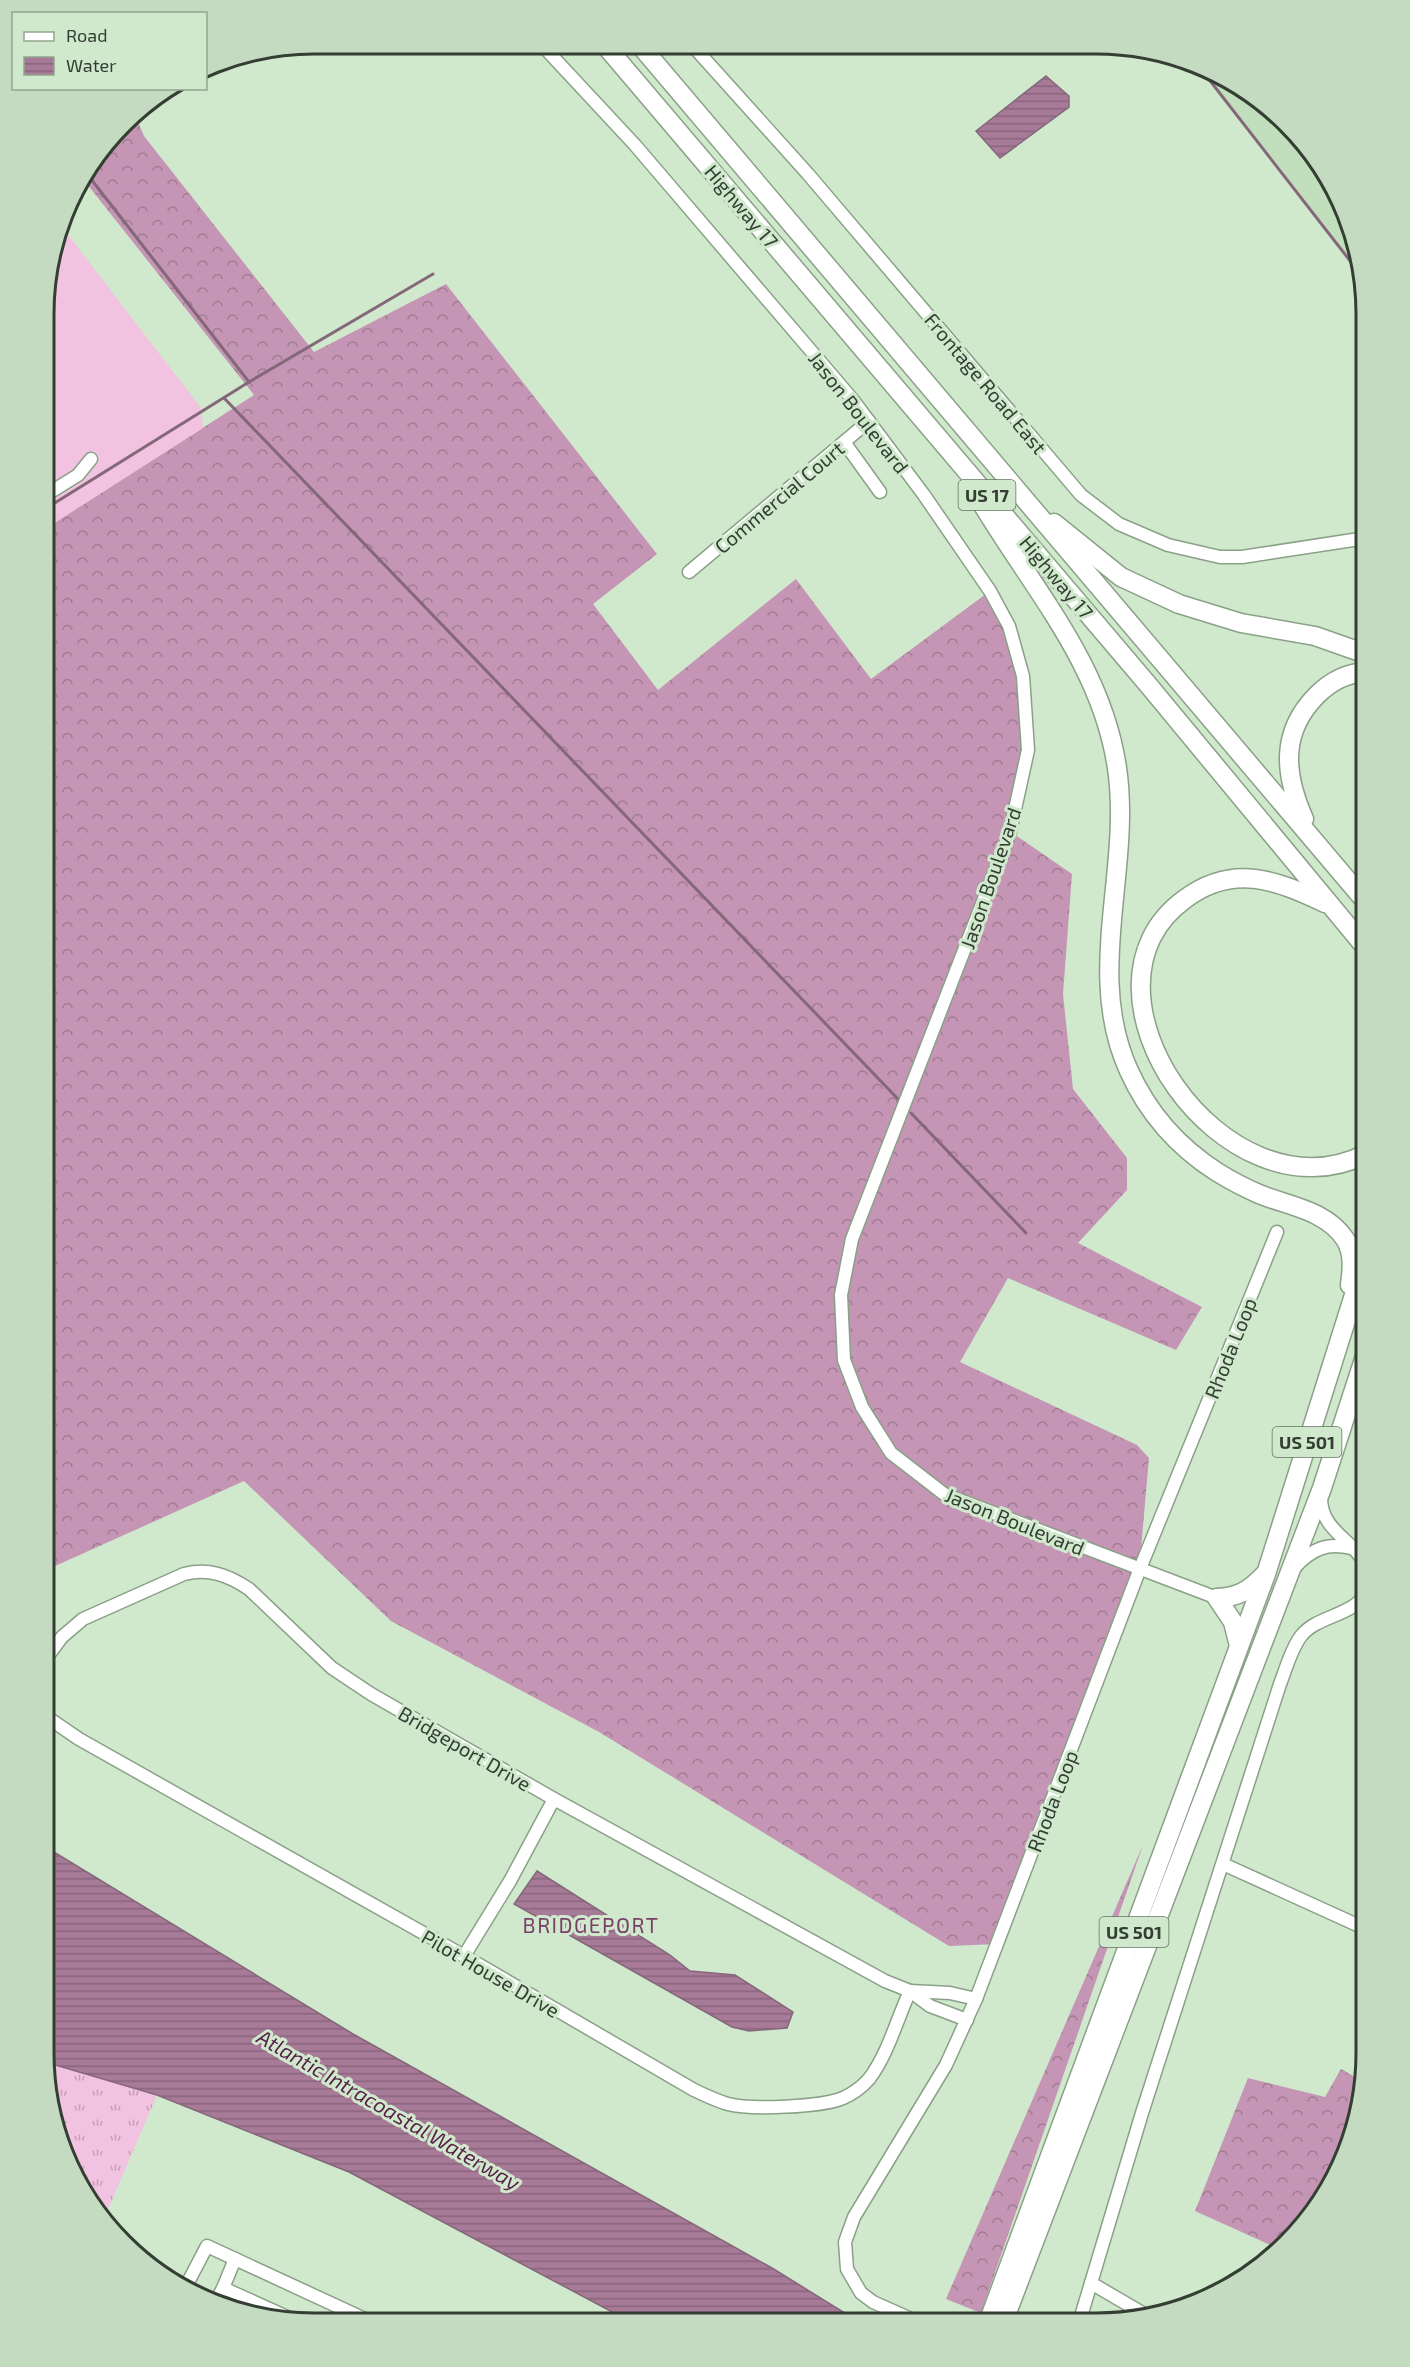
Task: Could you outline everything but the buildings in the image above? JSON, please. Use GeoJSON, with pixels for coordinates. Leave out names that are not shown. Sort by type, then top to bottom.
{"type":"FeatureCollection","features":[{"type":"Feature","properties":{"kind":"highway","name":"Highway 17"},"geometry":{"type":"LineString","coordinates":[[613,54],[953,454],[1356,936]]}},
{"type":"Feature","properties":{"kind":"highway","name":"Highway 17"},"geometry":{"type":"LineString","coordinates":[[647,54],[1356,890]]}},
{"type":"Feature","properties":{"kind":"highway"},"geometry":{"type":"LineString","coordinates":[[953,454],[996,527],[1069,636],[1090,677],[1107,720],[1117,769],[1120,839],[1107,975],[1116,1041],[1130,1073],[1162,1125],[1199,1160],[1260,1194],[1287,1202],[1326,1220],[1345,1239],[1352,1266],[1348,1310]]}},
{"type":"Feature","properties":{"kind":"highway"},"geometry":{"type":"LineString","coordinates":[[1020,496],[1121,577],[1179,604],[1241,623],[1315,636],[1356,650]]}},
{"type":"Feature","properties":{"kind":"highway"},"geometry":{"type":"LineString","coordinates":[[1311,834],[1296,800],[1290,777],[1288,753],[1291,733],[1308,704],[1321,691],[1341,677],[1356,674]]}},
{"type":"Feature","properties":{"kind":"highway"},"geometry":{"type":"LineString","coordinates":[[1331,906],[1290,887],[1248,877],[1218,880],[1192,893],[1168,910],[1146,946],[1140,990],[1150,1037],[1174,1084],[1211,1126],[1238,1147],[1266,1161],[1295,1167],[1323,1168],[1356,1158]]}},
{"type":"Feature","properties":{"kind":"highway","name":"US 501"},"geometry":{"type":"LineString","coordinates":[[1005,2313],[1008,2291],[1266,1574],[1356,1286]]}},
{"type":"Feature","properties":{"kind":"highway","name":"US 501"},"geometry":{"type":"LineString","coordinates":[[994,2313],[1008,2291],[1290,1572],[1322,1488],[1356,1383]]}},
{"type":"Feature","properties":{"kind":"highway"},"geometry":{"type":"LineString","coordinates":[[1348,1407],[1356,1400]]}},
{"type":"Feature","properties":{"kind":"highway"},"geometry":{"type":"LineString","coordinates":[[1217,1598],[1233,1597],[1249,1590],[1266,1574]]}},
{"type":"Feature","properties":{"kind":"highway"},"geometry":{"type":"LineString","coordinates":[[1217,1598],[1233,1622],[1239,1646]]}},
{"type":"Feature","properties":{"kind":"street","name":"Jason Boulevard"},"geometry":{"type":"LineString","coordinates":[[550,54],[635,145],[731,255],[869,421],[990,591],[1009,626],[1023,676],[1029,750],[1010,832],[852,1239],[841,1295],[844,1360],[862,1407],[891,1453],[944,1494],[1139,1571],[1217,1598]]}},
{"type":"Feature","properties":{"kind":"street","name":"Frontage Road East"},"geometry":{"type":"LineString","coordinates":[[700,54],[808,174],[1080,495],[1119,524],[1168,545],[1220,557],[1242,557],[1356,540]]}},
{"type":"Feature","properties":{"kind":"street","name":"Commercial Court"},"geometry":{"type":"LineString","coordinates":[[689,572],[869,421]]}},
{"type":"Feature","properties":{"kind":"street"},"geometry":{"type":"LineString","coordinates":[[844,442],[880,492]]}},
{"type":"Feature","properties":{"kind":"street"},"geometry":{"type":"LineString","coordinates":[[54,490],[78,475],[91,459]]}},
{"type":"Feature","properties":{"kind":"street","name":"Rhoda Loop"},"geometry":{"type":"LineString","coordinates":[[898,2313],[873,2302],[861,2293],[847,2269],[845,2242],[854,2217],[922,2108],[976,1999],[1139,1571],[1277,1232]]}},
{"type":"Feature","properties":{"kind":"street"},"geometry":{"type":"LineString","coordinates":[[1322,1488],[1323,1514],[1335,1533],[1356,1552]]}},
{"type":"Feature","properties":{"kind":"street"},"geometry":{"type":"LineString","coordinates":[[1290,1572],[1314,1551],[1326,1545],[1337,1544],[1353,1548]]}},
{"type":"Feature","properties":{"kind":"street","name":"Bridgeport Drive"},"geometry":{"type":"LineString","coordinates":[[54,1648],[62,1637],[83,1619],[184,1574],[200,1571],[216,1573],[249,1589],[332,1668],[371,1694],[554,1799],[885,1981],[910,1991],[930,2007],[967,2020]]}},
{"type":"Feature","properties":{"kind":"street"},"geometry":{"type":"LineString","coordinates":[[1081,2313],[1142,2113],[1280,1684],[1300,1636],[1319,1621],[1356,1605]]}},
{"type":"Feature","properties":{"kind":"street","name":"Pilot House Drive"},"geometry":{"type":"LineString","coordinates":[[54,1721],[98,1750],[464,1956],[694,2090],[728,2104],[751,2108],[818,2103],[841,2099],[855,2091],[868,2080],[877,2065],[910,1991]]}},
{"type":"Feature","properties":{"kind":"street"},"geometry":{"type":"LineString","coordinates":[[464,1956],[510,1881],[554,1799]]}},
{"type":"Feature","properties":{"kind":"street"},"geometry":{"type":"LineString","coordinates":[[1223,1864],[1356,1924]]}},
{"type":"Feature","properties":{"kind":"street","name":"Bridgeport Drive"},"geometry":{"type":"LineString","coordinates":[[910,1991],[950,1993],[976,1999]]}},
{"type":"Feature","properties":{"kind":"street"},"geometry":{"type":"LineString","coordinates":[[189,2281],[207,2246],[344,2313]]}},
{"type":"Feature","properties":{"kind":"street"},"geometry":{"type":"LineString","coordinates":[[220,2295],[236,2259]]}},
{"type":"Feature","properties":{"kind":"street"},"geometry":{"type":"LineString","coordinates":[[1091,2283],[1137,2310]]}},
{"type":"Feature","properties":{"kind":"street"},"geometry":{"type":"LineString","coordinates":[[223,2288],[270,2309]]}},
{"type":"Feature","properties":{"kind":"shaded area"},"geometry":{"type":"Polygon","coordinates":[[[1208,80],[1254,108],[1280,130],[1302,156],[1329,199],[1342,231],[1351,265],[1208,80]]]}},
{"type":"Feature","properties":{"kind":"green space"},"geometry":{"type":"Polygon","coordinates":[[[138,123],[144,136],[314,352],[446,284],[657,554],[593,604],[658,690],[796,579],[871,679],[990,591],[1009,626],[1028,750],[1011,832],[1072,874],[1063,994],[1073,1089],[1127,1158],[1127,1190],[1078,1243],[1202,1307],[1176,1350],[1008,1278],[960,1362],[1137,1445],[1149,1458],[1139,1571],[997,1944],[949,1946],[599,1732],[391,1621],[244,1481],[54,1566],[54,523],[254,395],[88,186],[108,156],[138,123]]]}},
{"type":"Feature","properties":{"kind":"green space"},"geometry":{"type":"Polygon","coordinates":[[[67,234],[201,408],[203,428],[54,523],[54,314],[56,280],[67,234]]]}},
{"type":"Feature","properties":{"kind":"green space"},"geometry":{"type":"Polygon","coordinates":[[[1143,1845],[981,2313],[946,2299],[1143,1845]]]}},
{"type":"Feature","properties":{"kind":"green space"},"geometry":{"type":"Polygon","coordinates":[[[55,2065],[157,2095],[108,2210],[81,2168],[68,2136],[56,2087],[55,2065]]]}},
{"type":"Feature","properties":{"kind":"green space"},"geometry":{"type":"Polygon","coordinates":[[[1341,2069],[1355,2077],[1347,2120],[1329,2168],[1312,2197],[1280,2237],[1270,2245],[1195,2211],[1248,2078],[1325,2097],[1341,2069]]]}},
{"type":"Feature","properties":{"kind":"water"},"geometry":{"type":"Polygon","coordinates":[[[1046,76],[1069,96],[1069,107],[1000,158],[976,131],[1046,76]]]}},
{"type":"Feature","properties":{"kind":"water","name":"Atlantic Intracoastal Waterway"},"geometry":{"type":"Polygon","coordinates":[[[54,1852],[353,2034],[772,2268],[845,2313],[614,2313],[349,2172],[157,2095],[55,2065],[54,1852]]]}},
{"type":"Feature","properties":{"kind":"water"},"geometry":{"type":"Polygon","coordinates":[[[537,1871],[670,1955],[690,1971],[735,1975],[793,2012],[787,2028],[749,2031],[732,2027],[514,1904],[537,1871]]]}},
{"type":"Feature","properties":{"kind":"waterway"},"geometry":{"type":"LineString","coordinates":[[1210,80],[1350,261]]}},
{"type":"Feature","properties":{"kind":"waterway"},"geometry":{"type":"LineString","coordinates":[[92,180],[249,382]]}},
{"type":"Feature","properties":{"kind":"waterway"},"geometry":{"type":"LineString","coordinates":[[54,503],[249,382],[433,274]]}},
{"type":"Feature","properties":{"kind":"waterway"},"geometry":{"type":"LineString","coordinates":[[224,398],[898,1099]]}},
{"type":"Feature","properties":{"kind":"waterway"},"geometry":{"type":"LineString","coordinates":[[911,1113],[1026,1233]]}},
{"type":"Feature","properties":{"kind":"district","name":"BRIDGEPORT"},"geometry":{"type":"Point","coordinates":[591,1924]}}]}
